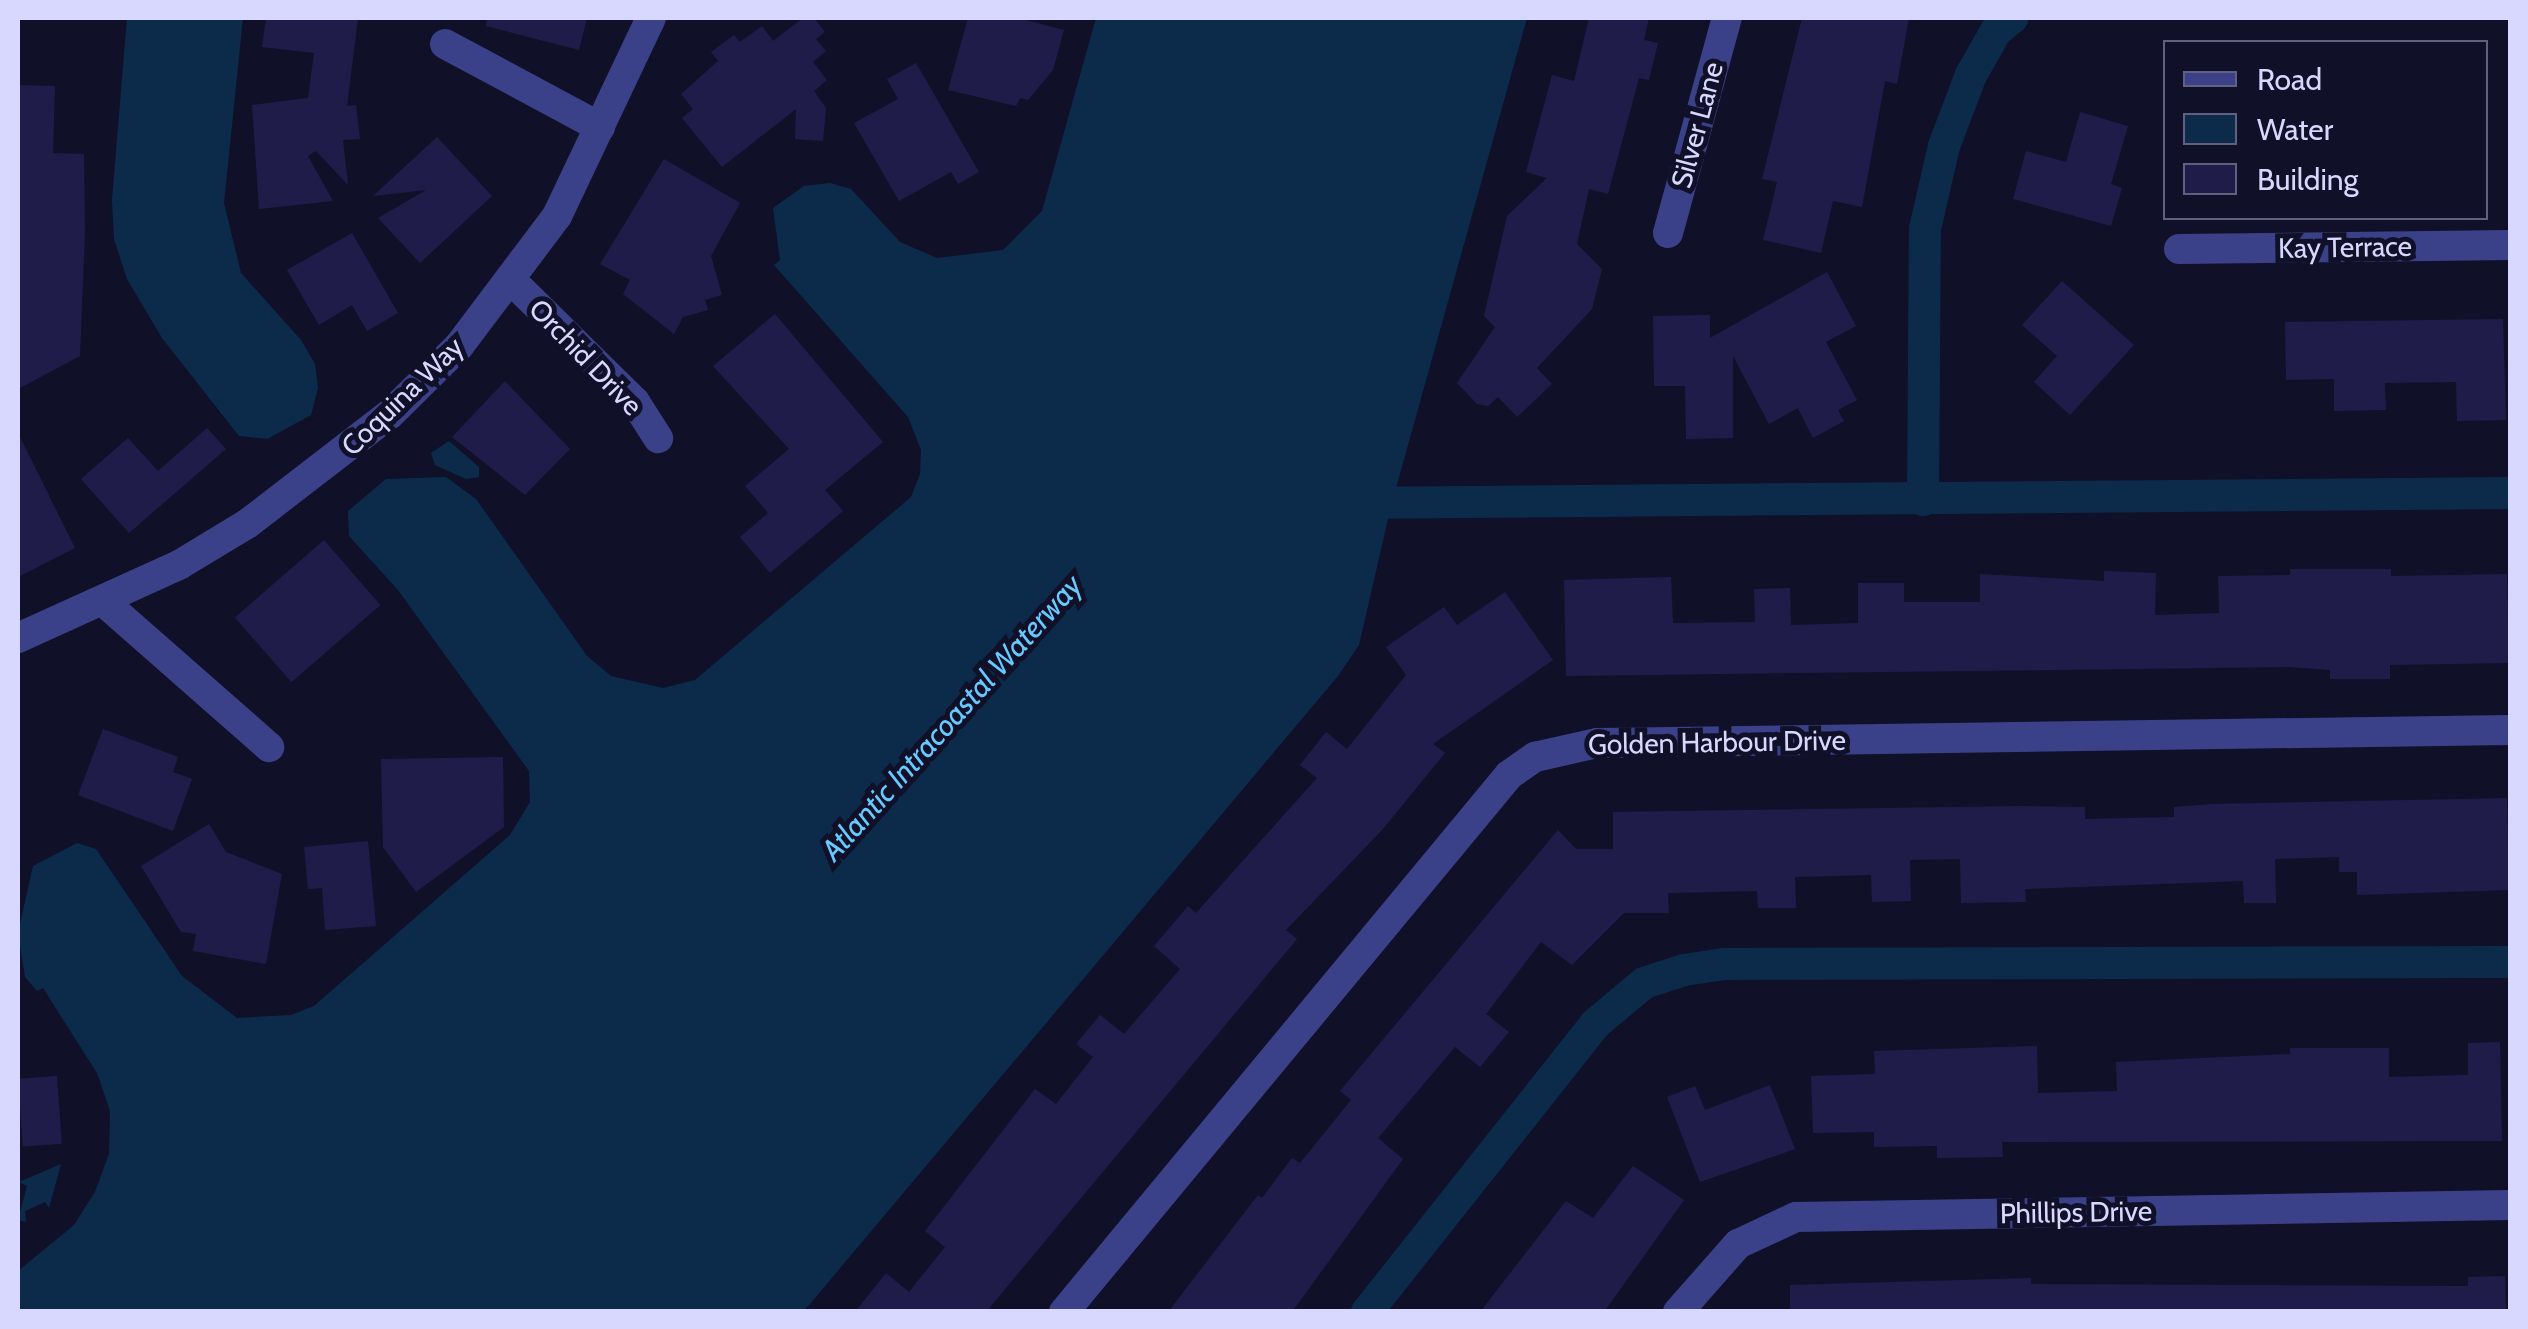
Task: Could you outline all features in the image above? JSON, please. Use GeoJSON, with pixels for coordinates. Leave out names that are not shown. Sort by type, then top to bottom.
{"type":"FeatureCollection","features":[{"type":"Feature","properties":{"kind":"street","name":"Coquina Way"},"geometry":{"type":"LineString","coordinates":[[18,638],[179,566],[326,468],[458,346],[557,216],[651,18]]}},
{"type":"Feature","properties":{"kind":"street","name":"Silver Lane"},"geometry":{"type":"LineString","coordinates":[[1668,234],[1728,18]]}},
{"type":"Feature","properties":{"kind":"street"},"geometry":{"type":"LineString","coordinates":[[445,44],[600,127]]}},
{"type":"Feature","properties":{"kind":"street","name":"Kay Terrace"},"geometry":{"type":"LineString","coordinates":[[2179,249],[2510,245]]}},
{"type":"Feature","properties":{"kind":"street","name":"Orchid Drive"},"geometry":{"type":"LineString","coordinates":[[510,279],[635,402],[658,438]]}},
{"type":"Feature","properties":{"kind":"street"},"geometry":{"type":"LineString","coordinates":[[104,602],[269,747]]}},
{"type":"Feature","properties":{"kind":"street","name":"Golden Harbour Drive"},"geometry":{"type":"LineString","coordinates":[[1064,1312],[1508,775],[1536,758],[1597,742],[2510,730]]}},
{"type":"Feature","properties":{"kind":"street","name":"Phillips Drive"},"geometry":{"type":"LineString","coordinates":[[1678,1312],[1738,1244],[1796,1217],[2510,1205]]}},
{"type":"Feature","properties":{"kind":"water"},"geometry":{"type":"Polygon","coordinates":[[[127,18],[243,18],[224,203],[241,273],[301,340],[315,364],[318,388],[311,415],[267,439],[239,436],[162,338],[127,279],[114,239],[112,200],[127,18]]]}},
{"type":"Feature","properties":{"kind":"water","name":"Atlantic Intracoastal Waterway"},"geometry":{"type":"Polygon","coordinates":[[[1096,18],[1527,18],[1391,506],[1359,645],[1338,676],[804,1311],[18,1311],[18,1271],[74,1225],[95,1192],[109,1154],[110,1111],[97,1073],[43,988],[37,991],[25,977],[18,933],[33,866],[77,843],[96,849],[182,976],[237,1018],[291,1015],[314,1006],[510,835],[530,802],[529,771],[398,590],[349,536],[348,511],[386,479],[446,477],[476,499],[587,656],[611,676],[663,688],[695,680],[911,497],[920,474],[921,450],[908,417],[774,265],[780,260],[773,208],[804,186],[830,183],[851,189],[900,242],[937,258],[1003,250],[1042,211],[1096,18]]]}},
{"type":"Feature","properties":{"kind":"water"},"geometry":{"type":"Polygon","coordinates":[[[449,441],[479,467],[479,477],[466,479],[435,465],[431,453],[449,441]]]}},
{"type":"Feature","properties":{"kind":"water"},"geometry":{"type":"Polygon","coordinates":[[[61,1164],[49,1208],[45,1202],[25,1211],[26,1222],[18,1220],[27,1186],[19,1182],[61,1164]]]}},
{"type":"Feature","properties":{"kind":"building"},"geometry":{"type":"Polygon","coordinates":[[[266,18],[358,18],[347,106],[356,105],[360,139],[343,140],[348,185],[316,151],[308,156],[333,201],[259,209],[252,105],[308,98],[314,53],[262,47],[266,18]]]}},
{"type":"Feature","properties":{"kind":"building"},"geometry":{"type":"Polygon","coordinates":[[[487,18],[587,18],[579,50],[486,26],[487,18]]]}},
{"type":"Feature","properties":{"kind":"building"},"geometry":{"type":"Polygon","coordinates":[[[803,18],[814,18],[825,32],[816,39],[826,51],[813,62],[827,80],[814,91],[826,108],[823,141],[795,139],[796,109],[722,167],[682,118],[693,109],[681,94],[718,61],[711,52],[734,35],[740,42],[762,26],[773,41],[803,18]]]}},
{"type":"Feature","properties":{"kind":"building"},"geometry":{"type":"Polygon","coordinates":[[[968,18],[1018,18],[1064,30],[1053,70],[1028,100],[1020,98],[1016,106],[948,90],[968,18]]]}},
{"type":"Feature","properties":{"kind":"building"},"geometry":{"type":"Polygon","coordinates":[[[1589,18],[1649,18],[1644,40],[1658,43],[1649,80],[1639,78],[1608,194],[1589,189],[1577,244],[1602,269],[1592,309],[1537,368],[1552,384],[1517,417],[1498,397],[1488,406],[1477,404],[1457,383],[1495,327],[1484,316],[1507,216],[1547,178],[1526,172],[1552,75],[1574,81],[1589,18]]]}},
{"type":"Feature","properties":{"kind":"building"},"geometry":{"type":"Polygon","coordinates":[[[1802,18],[1909,18],[1897,84],[1885,81],[1862,207],[1833,201],[1821,253],[1763,240],[1777,182],[1762,179],[1802,18]]]}},
{"type":"Feature","properties":{"kind":"building"},"geometry":{"type":"Polygon","coordinates":[[[916,63],[979,172],[958,184],[951,172],[899,201],[854,123],[898,99],[887,79],[916,63]]]}},
{"type":"Feature","properties":{"kind":"building"},"geometry":{"type":"Polygon","coordinates":[[[18,85],[55,86],[53,153],[84,154],[85,231],[80,356],[18,389],[18,85]]]}},
{"type":"Feature","properties":{"kind":"building"},"geometry":{"type":"Polygon","coordinates":[[[2080,112],[2128,126],[2111,184],[2122,188],[2111,226],[2013,199],[2026,151],[2066,162],[2080,112]]]}},
{"type":"Feature","properties":{"kind":"building"},"geometry":{"type":"Polygon","coordinates":[[[437,137],[492,196],[420,263],[378,218],[426,190],[373,196],[437,137]]]}},
{"type":"Feature","properties":{"kind":"building"},"geometry":{"type":"Polygon","coordinates":[[[664,159],[740,203],[711,256],[722,295],[705,300],[708,310],[683,317],[674,334],[623,294],[630,280],[600,264],[664,159]]]}},
{"type":"Feature","properties":{"kind":"building"},"geometry":{"type":"Polygon","coordinates":[[[352,233],[398,313],[367,331],[352,305],[319,325],[287,270],[352,233]]]}},
{"type":"Feature","properties":{"kind":"building"},"geometry":{"type":"Polygon","coordinates":[[[1827,272],[1856,326],[1826,342],[1857,400],[1838,410],[1844,421],[1813,438],[1798,408],[1769,424],[1733,356],[1733,438],[1686,439],[1685,386],[1654,386],[1653,316],[1710,315],[1710,338],[1827,272]]]}},
{"type":"Feature","properties":{"kind":"building"},"geometry":{"type":"Polygon","coordinates":[[[2062,281],[2134,345],[2070,415],[2034,382],[2057,356],[2022,325],[2062,281]]]}},
{"type":"Feature","properties":{"kind":"building"},"geometry":{"type":"Polygon","coordinates":[[[775,314],[883,442],[825,490],[843,511],[770,573],[740,537],[768,513],[745,486],[789,449],[713,366],[775,314]]]}},
{"type":"Feature","properties":{"kind":"building"},"geometry":{"type":"Polygon","coordinates":[[[2503,319],[2506,420],[2457,421],[2456,382],[2385,383],[2386,410],[2334,411],[2334,379],[2286,380],[2285,322],[2503,319]]]}},
{"type":"Feature","properties":{"kind":"building"},"geometry":{"type":"Polygon","coordinates":[[[505,381],[570,449],[525,495],[452,437],[505,381]]]}},
{"type":"Feature","properties":{"kind":"building"},"geometry":{"type":"Polygon","coordinates":[[[207,428],[226,449],[129,533],[81,479],[128,438],[158,471],[207,428]]]}},
{"type":"Feature","properties":{"kind":"building"},"geometry":{"type":"Polygon","coordinates":[[[18,433],[75,548],[18,577],[18,433]]]}},
{"type":"Feature","properties":{"kind":"building"},"geometry":{"type":"Polygon","coordinates":[[[324,540],[380,605],[291,682],[235,617],[324,540]]]}},
{"type":"Feature","properties":{"kind":"building"},"geometry":{"type":"Polygon","coordinates":[[[2290,569],[2391,569],[2391,576],[2507,574],[2509,663],[2390,665],[2390,679],[2330,679],[2330,670],[2289,667],[1566,676],[1564,580],[1671,577],[1673,623],[1755,622],[1754,589],[1790,588],[1791,625],[1858,623],[1858,583],[1904,583],[1904,602],[1980,602],[1980,574],[2104,581],[2104,571],[2156,573],[2155,615],[2219,613],[2218,576],[2290,575],[2290,569]]]}},
{"type":"Feature","properties":{"kind":"building"},"geometry":{"type":"Polygon","coordinates":[[[1505,592],[1553,660],[1433,744],[1445,753],[1382,830],[1286,930],[1297,939],[986,1312],[855,1312],[886,1273],[909,1292],[945,1247],[925,1231],[1035,1089],[1056,1104],[1093,1057],[1076,1044],[1100,1015],[1124,1034],[1180,969],[1154,946],[1188,906],[1196,913],[1317,778],[1300,765],[1326,732],[1347,749],[1406,675],[1386,647],[1444,607],[1457,625],[1505,592]]]}},
{"type":"Feature","properties":{"kind":"building"},"geometry":{"type":"Polygon","coordinates":[[[103,729],[178,757],[173,772],[192,779],[173,831],[78,795],[103,729]]]}},
{"type":"Feature","properties":{"kind":"building"},"geometry":{"type":"Polygon","coordinates":[[[503,757],[504,827],[416,892],[383,847],[381,759],[503,757]]]}},
{"type":"Feature","properties":{"kind":"building"},"geometry":{"type":"Polygon","coordinates":[[[2507,798],[2509,890],[2357,895],[2357,872],[2339,872],[2339,857],[2275,859],[2276,903],[2244,903],[2243,881],[2025,889],[2026,902],[1961,903],[1960,859],[1910,860],[1911,901],[1872,902],[1871,875],[1795,877],[1796,908],[1758,908],[1757,891],[1668,893],[1669,913],[1624,913],[1572,965],[1541,942],[1486,1014],[1509,1032],[1480,1067],[1455,1047],[1378,1138],[1403,1159],[1292,1312],[1168,1312],[1258,1195],[1262,1198],[1292,1158],[1300,1163],[1351,1100],[1340,1091],[1558,830],[1576,849],[1613,849],[1613,812],[2024,806],[2085,807],[2085,819],[2174,817],[2174,807],[2212,804],[2507,798]]]}},
{"type":"Feature","properties":{"kind":"building"},"geometry":{"type":"Polygon","coordinates":[[[209,824],[226,852],[282,874],[266,964],[193,951],[196,934],[181,932],[141,866],[209,824]]]}},
{"type":"Feature","properties":{"kind":"building"},"geometry":{"type":"Polygon","coordinates":[[[368,841],[376,926],[325,930],[322,888],[308,889],[304,847],[368,841]]]}},
{"type":"Feature","properties":{"kind":"building"},"geometry":{"type":"Polygon","coordinates":[[[2500,1042],[2502,1141],[2002,1142],[2003,1157],[1937,1158],[1937,1146],[1874,1147],[1874,1132],[1813,1133],[1811,1076],[1875,1074],[1874,1051],[2037,1046],[2038,1093],[2117,1091],[2116,1062],[2290,1054],[2290,1048],[2389,1048],[2389,1077],[2468,1075],[2468,1043],[2500,1042]]]}},
{"type":"Feature","properties":{"kind":"building"},"geometry":{"type":"Polygon","coordinates":[[[57,1076],[62,1144],[23,1147],[18,1079],[57,1076]]]}},
{"type":"Feature","properties":{"kind":"building"},"geometry":{"type":"Polygon","coordinates":[[[1770,1085],[1795,1149],[1700,1182],[1667,1097],[1695,1086],[1705,1110],[1770,1085]]]}},
{"type":"Feature","properties":{"kind":"building"},"geometry":{"type":"Polygon","coordinates":[[[1633,1166],[1684,1200],[1604,1312],[1480,1312],[1566,1201],[1593,1218],[1633,1166]]]}},
{"type":"Feature","properties":{"kind":"building"},"geometry":{"type":"Polygon","coordinates":[[[2505,1276],[2506,1312],[1790,1312],[1790,1285],[2031,1278],[2031,1284],[2468,1286],[2468,1277],[2505,1276]]]}},
{"type":"Feature","properties":{"kind":"waterway"},"geometry":{"type":"LineString","coordinates":[[1923,500],[1925,229],[1944,146],[1971,75],[1996,31],[2012,18]]}},
{"type":"Feature","properties":{"kind":"waterway"},"geometry":{"type":"LineString","coordinates":[[1350,503],[2510,493]]}},
{"type":"Feature","properties":{"kind":"waterway"},"geometry":{"type":"LineString","coordinates":[[1367,1312],[1595,1024],[1644,983],[1684,970],[1724,964],[2510,962]]}}]}
